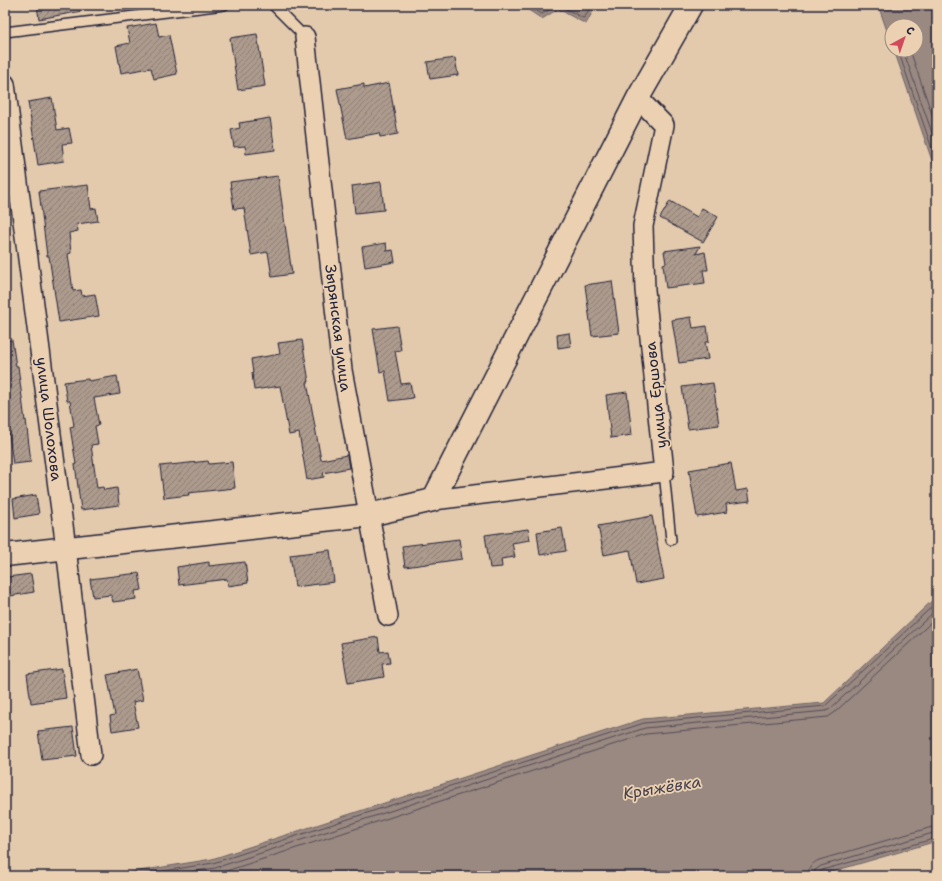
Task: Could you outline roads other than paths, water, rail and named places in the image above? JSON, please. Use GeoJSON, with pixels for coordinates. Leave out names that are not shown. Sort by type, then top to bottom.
{"type":"FeatureCollection","features":[{"type":"Feature","properties":{"kind":"main road"},"geometry":{"type":"LineString","coordinates":[[5,555],[369,515],[433,500],[638,98],[691,5]]}},
{"type":"Feature","properties":{"kind":"street","name":"Зырянская улица"},"geometry":{"type":"LineString","coordinates":[[305,37],[342,370],[388,616]]}},
{"type":"Feature","properties":{"kind":"street","name":"улица Шолохова"},"geometry":{"type":"LineString","coordinates":[[5,84],[66,548],[91,755]]}},
{"type":"Feature","properties":{"kind":"street","name":"улица Ершова"},"geometry":{"type":"LineString","coordinates":[[638,98],[664,125],[643,226],[645,290],[664,472]]}},
{"type":"Feature","properties":{"kind":"street"},"geometry":{"type":"LineString","coordinates":[[433,500],[664,472]]}},
{"type":"Feature","properties":{"kind":"lane"},"geometry":{"type":"LineString","coordinates":[[5,32],[224,5]]}},
{"type":"Feature","properties":{"kind":"lane"},"geometry":{"type":"LineString","coordinates":[[273,5],[305,37]]}},
{"type":"Feature","properties":{"kind":"lane"},"geometry":{"type":"LineString","coordinates":[[664,472],[671,540]]}},
{"type":"Feature","properties":{"kind":"water"},"geometry":{"type":"Polygon","coordinates":[[[521,5],[596,5],[586,24],[558,9],[542,19],[521,5]]]}},
{"type":"Feature","properties":{"kind":"water"},"geometry":{"type":"Polygon","coordinates":[[[878,5],[937,5],[937,175],[897,58],[924,58],[924,18],[884,18],[884,22],[878,5]]]}},
{"type":"Feature","properties":{"kind":"water","name":"Крыжёвка"},"geometry":{"type":"Polygon","coordinates":[[[937,596],[937,841],[817,876],[114,876],[212,859],[643,719],[824,703],[937,596]]]}}]}
